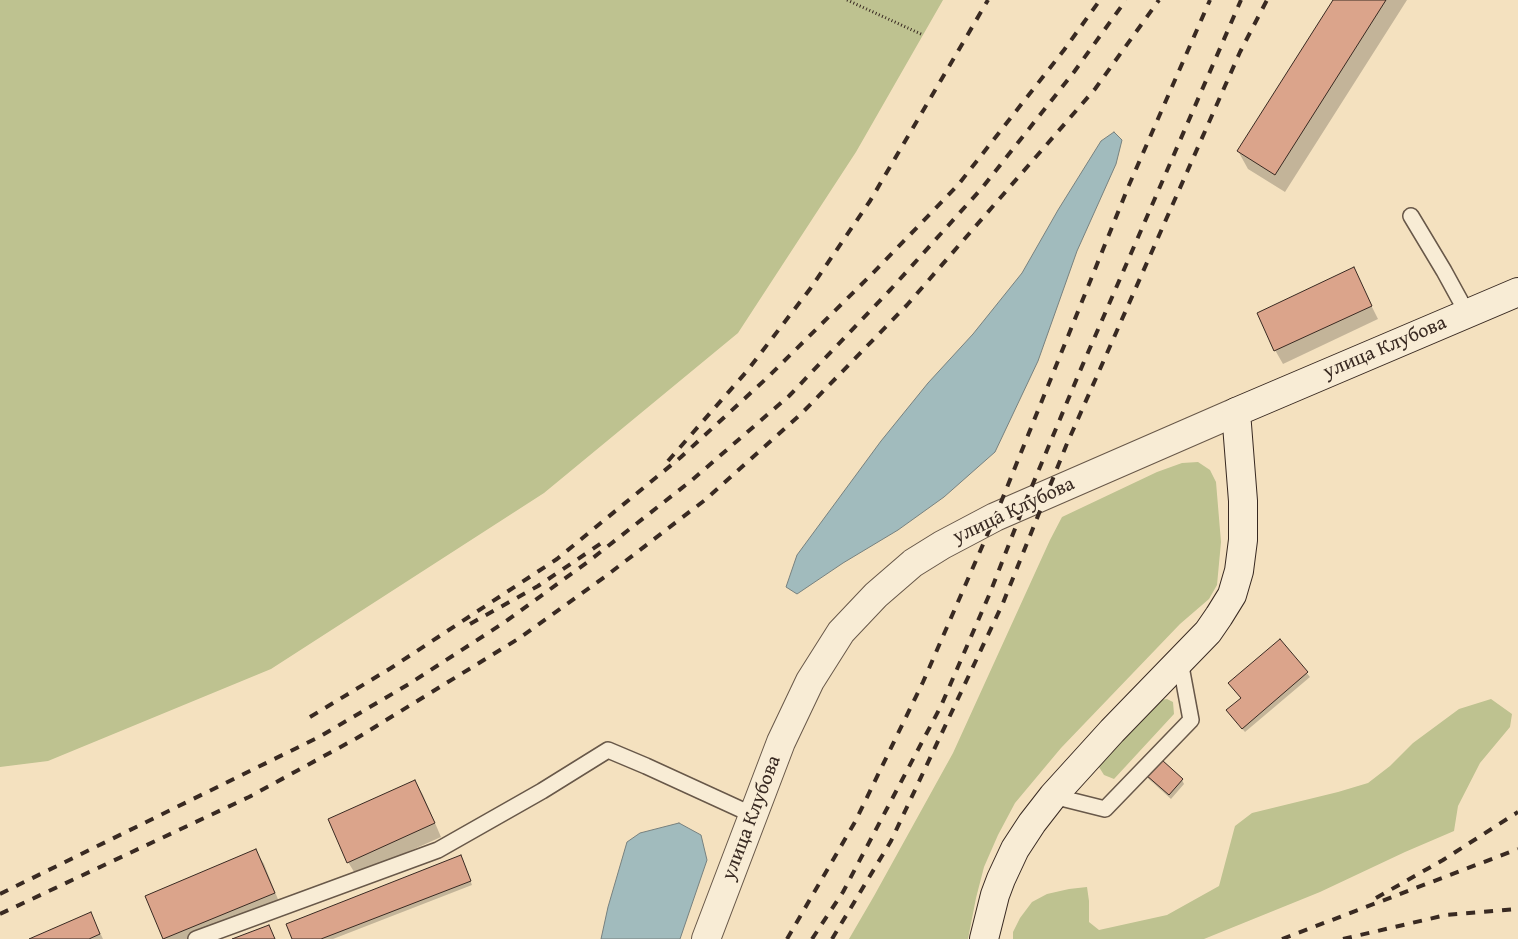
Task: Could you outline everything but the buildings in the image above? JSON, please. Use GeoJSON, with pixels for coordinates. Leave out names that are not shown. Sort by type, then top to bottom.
{"type":"FeatureCollection","features":[{"type":"Feature","properties":{"kind":"main road","name":"улица Клубова"},"geometry":{"type":"LineString","coordinates":[[706,939],[781,742],[810,681],[841,632],[876,595],[905,570],[942,544],[995,517],[1518,292]]}},
{"type":"Feature","properties":{"kind":"main road"},"geometry":{"type":"LineString","coordinates":[[984,939],[995,895],[1008,863],[1023,836],[1053,796],[1112,731],[1208,632],[1232,595],[1239,571],[1243,540],[1243,501],[1236,412]]}},
{"type":"Feature","properties":{"kind":"lane"},"geometry":{"type":"LineString","coordinates":[[1411,216],[1467,313]]}},
{"type":"Feature","properties":{"kind":"lane"},"geometry":{"type":"LineString","coordinates":[[1053,796],[1105,809],[1190,720],[1180,661]]}},
{"type":"Feature","properties":{"kind":"lane"},"geometry":{"type":"LineString","coordinates":[[196,939],[438,850],[542,791],[608,750],[753,815]]}},
{"type":"Feature","properties":{"kind":"path"},"geometry":{"type":"LineString","coordinates":[[847,0],[923,35]]}},
{"type":"Feature","properties":{"kind":"green space"},"geometry":{"type":"Polygon","coordinates":[[[0,0],[943,0],[856,152],[738,333],[544,493],[271,669],[48,761],[0,767],[0,0]]]}},
{"type":"Feature","properties":{"kind":"green space"},"geometry":{"type":"Polygon","coordinates":[[[1198,462],[1210,470],[1216,482],[1221,542],[1217,585],[1209,599],[1180,624],[1061,748],[1015,803],[984,867],[968,939],[849,939],[953,753],[1062,517],[1157,472],[1182,463],[1198,462]]]}},
{"type":"Feature","properties":{"kind":"green space"},"geometry":{"type":"Polygon","coordinates":[[[1167,699],[1173,702],[1174,714],[1114,779],[1104,775],[1099,767],[1100,762],[1160,700],[1167,699]]]}},
{"type":"Feature","properties":{"kind":"green space"},"geometry":{"type":"Polygon","coordinates":[[[1491,699],[1512,714],[1510,727],[1480,763],[1458,806],[1454,831],[1320,892],[1204,939],[1013,939],[1013,932],[1020,918],[1032,902],[1047,894],[1069,889],[1087,887],[1089,922],[1099,930],[1167,915],[1219,886],[1235,826],[1252,813],[1368,783],[1390,766],[1413,743],[1459,709],[1491,699]]]}},
{"type":"Feature","properties":{"kind":"water"},"geometry":{"type":"Polygon","coordinates":[[[1114,132],[1122,140],[1116,164],[1077,251],[1038,361],[995,452],[944,497],[898,530],[843,563],[797,594],[786,587],[797,555],[881,441],[928,383],[973,334],[1022,273],[1101,141],[1114,132]]]}},
{"type":"Feature","properties":{"kind":"water"},"geometry":{"type":"Polygon","coordinates":[[[679,823],[701,835],[707,860],[680,939],[601,939],[608,907],[627,842],[640,833],[679,823]]]}},
{"type":"Feature","properties":{"kind":"railway"},"geometry":{"type":"LineString","coordinates":[[668,461],[747,371],[810,289],[870,201],[988,0]]}},
{"type":"Feature","properties":{"kind":"railway"},"geometry":{"type":"LineString","coordinates":[[310,717],[391,668],[557,559],[681,457],[768,377],[958,185],[1064,50],[1100,0]]}},
{"type":"Feature","properties":{"kind":"railway"},"geometry":{"type":"LineString","coordinates":[[0,894],[319,737],[409,684],[505,622],[589,561],[692,480],[789,396],[891,289],[982,188],[1074,72],[1126,0]]}},
{"type":"Feature","properties":{"kind":"railway"},"geometry":{"type":"LineString","coordinates":[[0,914],[249,797],[357,738],[518,639],[606,576],[705,500],[802,413],[907,305],[1095,89],[1159,0]]}},
{"type":"Feature","properties":{"kind":"railway"},"geometry":{"type":"LineString","coordinates":[[787,939],[855,822],[923,682],[995,517],[1129,185],[1210,0]]}},
{"type":"Feature","properties":{"kind":"railway"},"geometry":{"type":"LineString","coordinates":[[812,939],[843,892],[941,706],[990,593],[1080,371],[1241,0]]}},
{"type":"Feature","properties":{"kind":"railway"},"geometry":{"type":"LineString","coordinates":[[832,939],[891,841],[1003,603],[1066,446],[1240,52],[1267,0]]}},
{"type":"Feature","properties":{"kind":"railway"},"geometry":{"type":"LineString","coordinates":[[470,624],[538,586],[606,540]]}},
{"type":"Feature","properties":{"kind":"railway"},"geometry":{"type":"LineString","coordinates":[[1376,898],[1443,860],[1518,812]]}},
{"type":"Feature","properties":{"kind":"railway"},"geometry":{"type":"LineString","coordinates":[[1282,939],[1518,849]]}},
{"type":"Feature","properties":{"kind":"railway"},"geometry":{"type":"LineString","coordinates":[[1343,939],[1446,915],[1518,909]]}}]}
